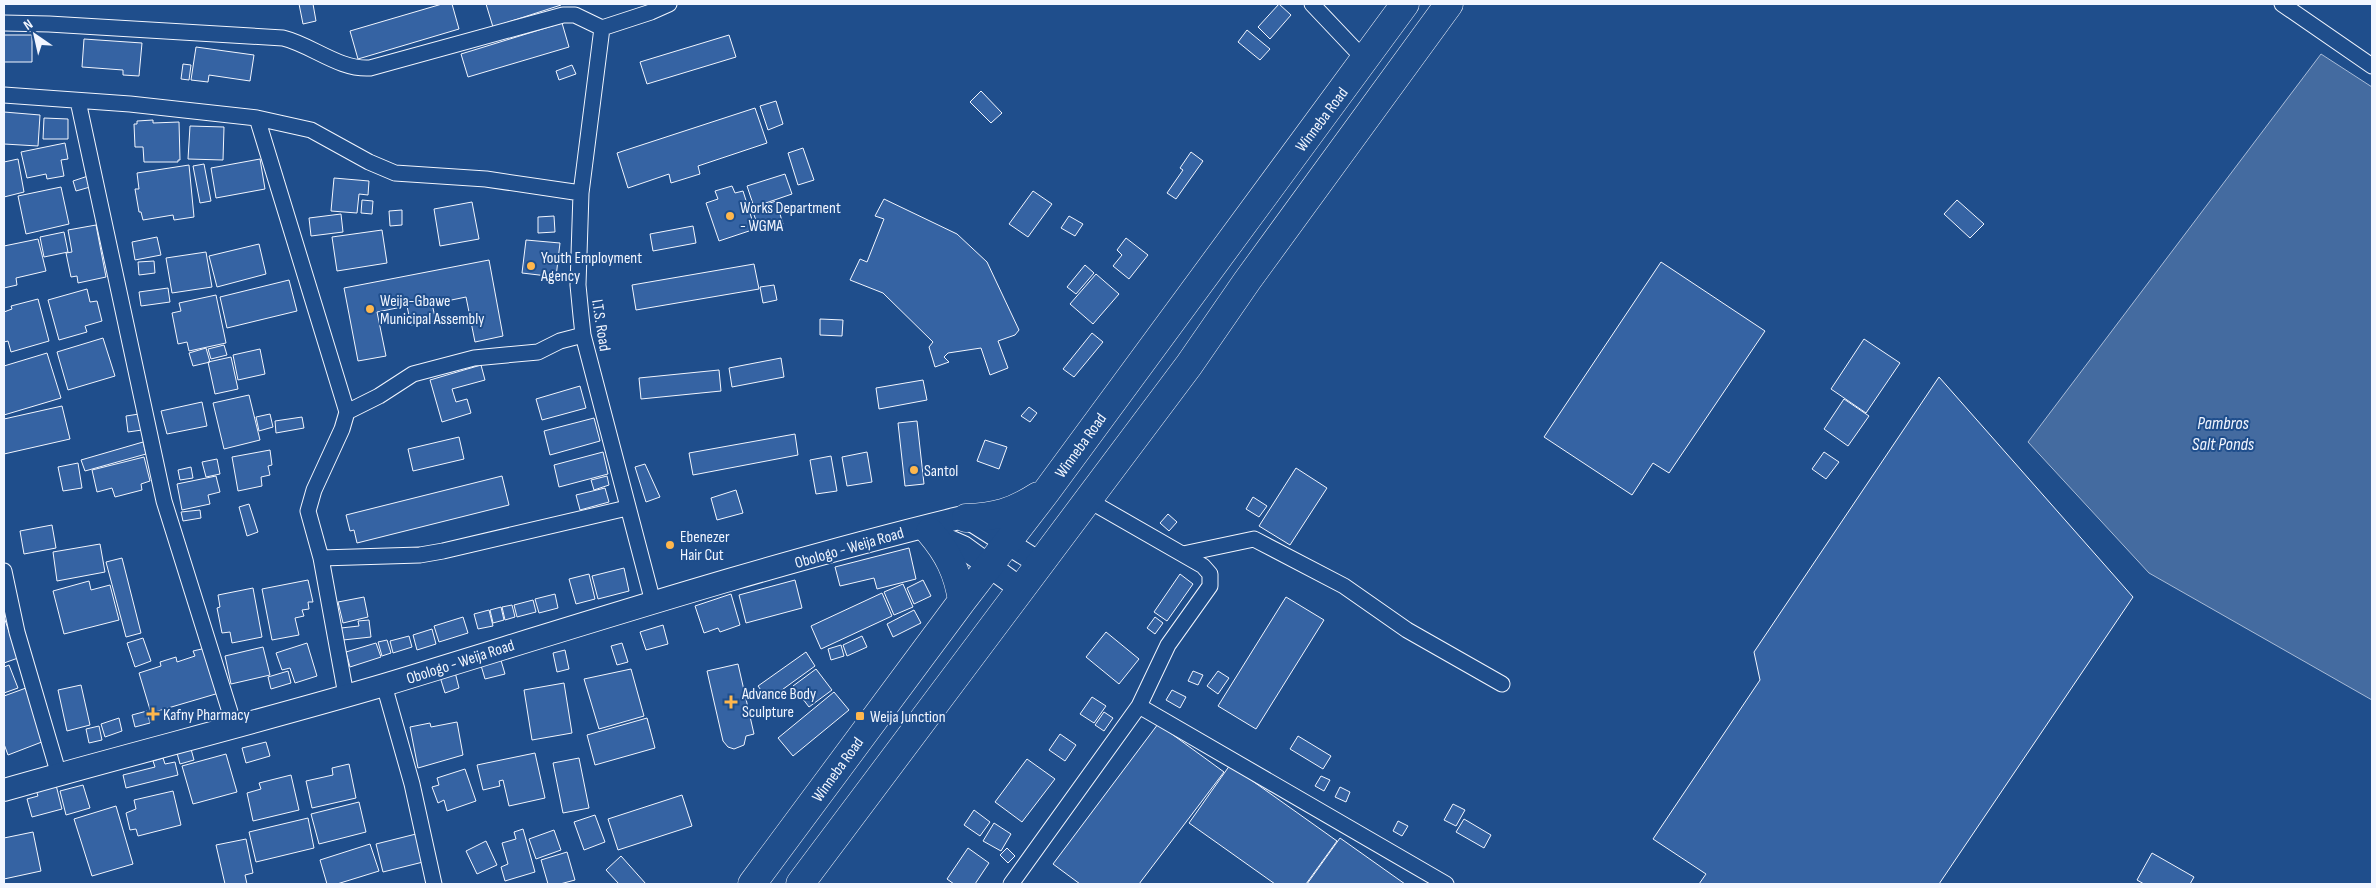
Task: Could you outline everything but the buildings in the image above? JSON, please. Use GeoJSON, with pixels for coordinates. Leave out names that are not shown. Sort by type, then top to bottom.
{"type":"FeatureCollection","features":[{"type":"Feature","properties":{"kind":"highway","name":"Winneba Road"},"geometry":{"type":"LineString","coordinates":[[752,884],[962,601],[1046,492],[1405,4]]}},
{"type":"Feature","properties":{"kind":"highway","name":"Winneba Road"},"geometry":{"type":"LineString","coordinates":[[800,884],[1189,365],[1264,257],[1449,4]]}},
{"type":"Feature","properties":{"kind":"highway"},"geometry":{"type":"LineString","coordinates":[[966,518],[986,518],[1006,514],[1046,492]]}},
{"type":"Feature","properties":{"kind":"highway"},"geometry":{"type":"LineString","coordinates":[[923,530],[949,556],[960,586],[962,601]]}},
{"type":"Feature","properties":{"kind":"street"},"geometry":{"type":"LineString","coordinates":[[4,23],[283,38],[298,42],[350,67],[370,68],[563,15],[575,15],[602,28],[669,4]]}},
{"type":"Feature","properties":{"kind":"street"},"geometry":{"type":"LineString","coordinates":[[1312,4],[1365,60]]}},
{"type":"Feature","properties":{"kind":"street"},"geometry":{"type":"LineString","coordinates":[[2282,4],[2372,66]]}},
{"type":"Feature","properties":{"kind":"street","name":"I.T.S. Road"},"geometry":{"type":"LineString","coordinates":[[602,28],[581,193],[578,285],[583,335],[653,602]]}},
{"type":"Feature","properties":{"kind":"street"},"geometry":{"type":"LineString","coordinates":[[4,95],[130,104],[257,118],[311,130],[368,162],[395,173],[486,179],[581,193]]}},
{"type":"Feature","properties":{"kind":"street"},"geometry":{"type":"LineString","coordinates":[[78,101],[164,501],[235,728]]}},
{"type":"Feature","properties":{"kind":"street"},"geometry":{"type":"LineString","coordinates":[[257,118],[347,412],[342,429],[314,490],[308,511],[322,558],[346,695]]}},
{"type":"Feature","properties":{"kind":"street"},"geometry":{"type":"LineString","coordinates":[[347,412],[413,374],[474,358],[538,352],[560,341],[583,335]]}},
{"type":"Feature","properties":{"kind":"street"},"geometry":{"type":"LineString","coordinates":[[1011,884],[1139,706],[1168,646],[1210,586],[1210,574],[1203,566],[1088,500]]}},
{"type":"Feature","properties":{"kind":"street"},"geometry":{"type":"LineString","coordinates":[[322,558],[420,555],[627,508]]}},
{"type":"Feature","properties":{"kind":"street"},"geometry":{"type":"LineString","coordinates":[[966,518],[1039,563]]}},
{"type":"Feature","properties":{"kind":"street","name":"Obologo - Weija Road"},"geometry":{"type":"LineString","coordinates":[[4,790],[235,728],[384,685],[653,602],[966,518]]}},
{"type":"Feature","properties":{"kind":"street"},"geometry":{"type":"LineString","coordinates":[[923,530],[963,547],[1021,589]]}},
{"type":"Feature","properties":{"kind":"street"},"geometry":{"type":"LineString","coordinates":[[1183,554],[1254,539],[1344,586],[1407,630],[1502,684]]}},
{"type":"Feature","properties":{"kind":"street"},"geometry":{"type":"LineString","coordinates":[[4,571],[17,632],[59,775]]}},
{"type":"Feature","properties":{"kind":"street"},"geometry":{"type":"LineString","coordinates":[[384,685],[412,784],[434,884]]}},
{"type":"Feature","properties":{"kind":"street"},"geometry":{"type":"LineString","coordinates":[[1139,706],[1446,884]]}},
{"type":"Feature","properties":{"kind":"water","name":"Pambros Salt Ponds"},"geometry":{"type":"Polygon","coordinates":[[[2321,54],[2372,87],[2372,700],[2149,573],[2028,442],[2321,54]]]}},
{"type":"Feature","properties":{"kind":"place","name":"Works Department - WGMA"},"geometry":{"type":"Point","coordinates":[730,216]}},
{"type":"Feature","properties":{"kind":"place","name":"Youth Employment Agency"},"geometry":{"type":"Point","coordinates":[531,266]}},
{"type":"Feature","properties":{"kind":"place","name":"Weija-Gbawe Municipal Assembly"},"geometry":{"type":"Point","coordinates":[370,309]}},
{"type":"Feature","properties":{"kind":"place","name":"Santol"},"geometry":{"type":"Point","coordinates":[914,470]}},
{"type":"Feature","properties":{"kind":"place","name":"Ebenezer Hair Cut"},"geometry":{"type":"Point","coordinates":[670,545]}},
{"type":"Feature","properties":{"kind":"place","name":"Advance Body Sculpture"},"geometry":{"type":"Point","coordinates":[731,702]}},
{"type":"Feature","properties":{"kind":"place","name":"Kafny Pharmacy"},"geometry":{"type":"Point","coordinates":[153,714]}},
{"type":"Feature","properties":{"kind":"place","name":"Weija Junction"},"geometry":{"type":"Point","coordinates":[860,716]}}]}
